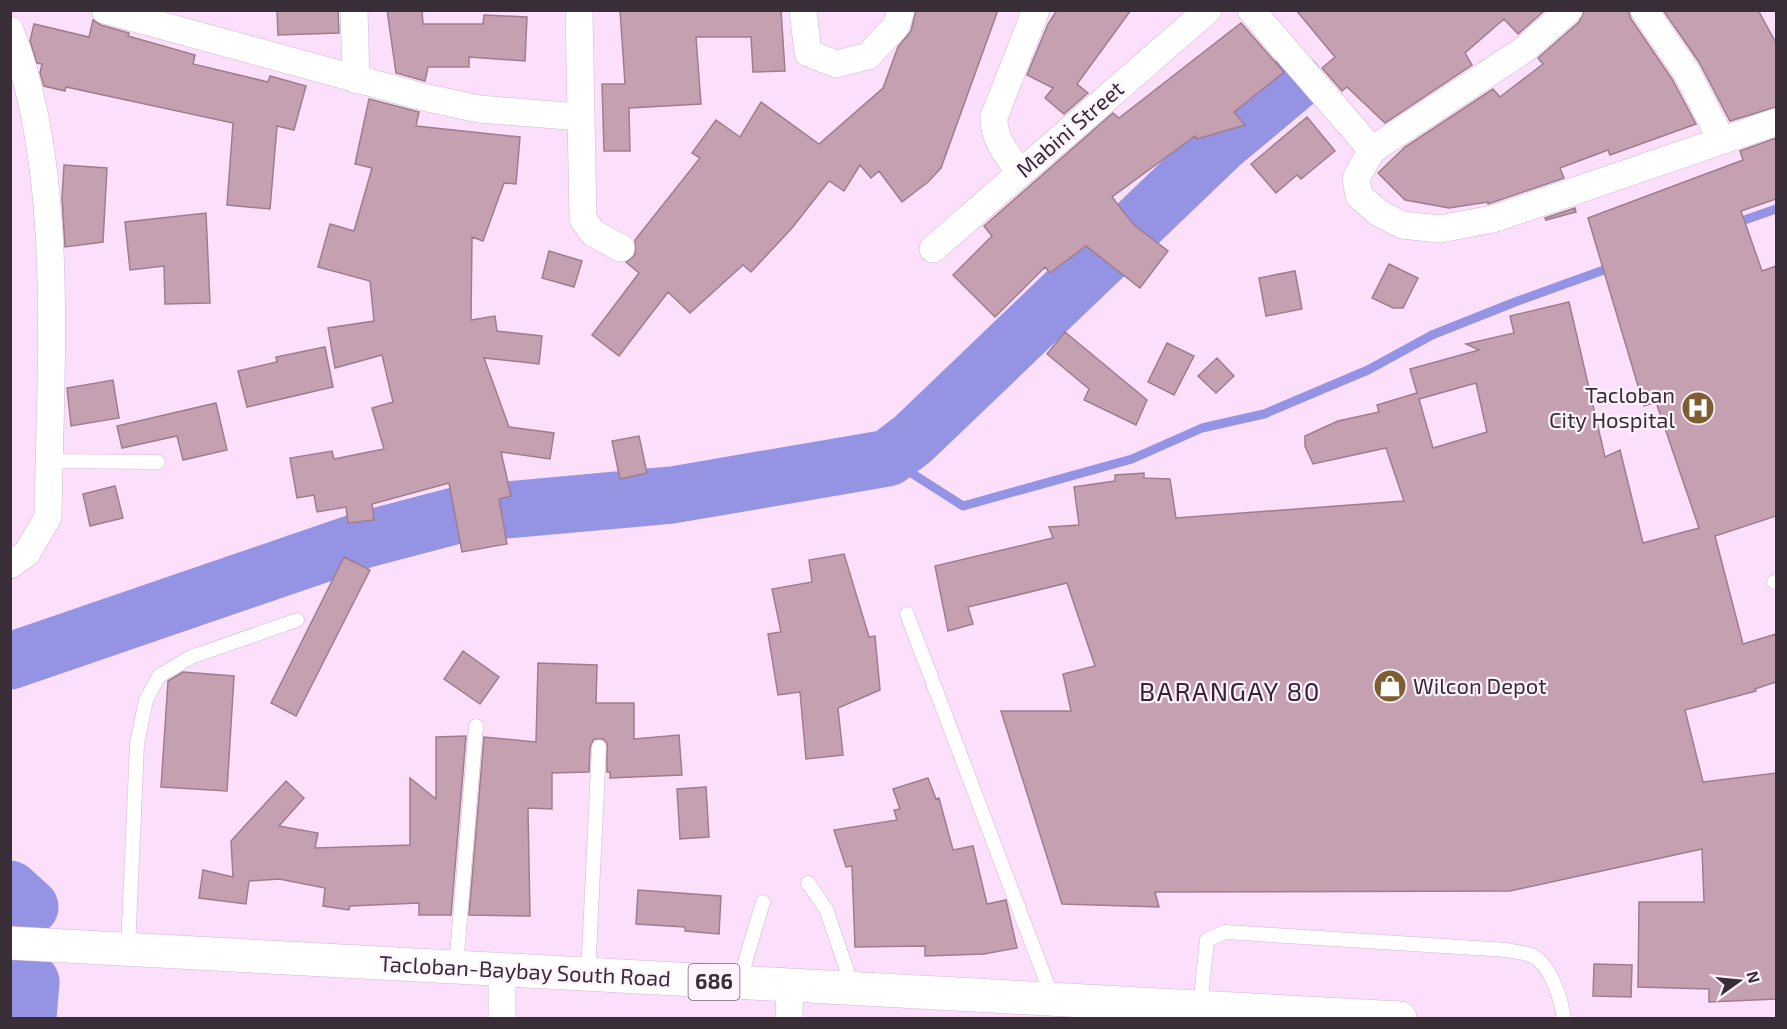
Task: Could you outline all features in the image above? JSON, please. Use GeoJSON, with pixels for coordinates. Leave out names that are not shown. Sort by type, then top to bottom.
{"type":"FeatureCollection","features":[{"type":"Feature","properties":{"kind":"main road","name":"Tacloban-Baybay South Road"},"geometry":{"type":"LineString","coordinates":[[10,943],[854,989],[1014,1008],[1054,1000],[1103,1010],[1200,1008],[1400,1018]]}},
{"type":"Feature","properties":{"kind":"street"},"geometry":{"type":"LineString","coordinates":[[105,10],[186,22],[356,80],[479,109],[580,117]]}},
{"type":"Feature","properties":{"kind":"street"},"geometry":{"type":"LineString","coordinates":[[354,10],[356,80]]}},
{"type":"Feature","properties":{"kind":"street"},"geometry":{"type":"LineString","coordinates":[[579,10],[583,219],[593,233],[621,248]]}},
{"type":"Feature","properties":{"kind":"street"},"geometry":{"type":"LineString","coordinates":[[803,10],[808,53],[836,64],[868,56],[896,26],[901,10]]}},
{"type":"Feature","properties":{"kind":"street"},"geometry":{"type":"LineString","coordinates":[[1020,173],[998,141],[993,130],[994,117],[1036,10]]}},
{"type":"Feature","properties":{"kind":"street","name":"Mabini Street"},"geometry":{"type":"LineString","coordinates":[[933,249],[1208,10]]}},
{"type":"Feature","properties":{"kind":"street"},"geometry":{"type":"LineString","coordinates":[[1251,10],[1372,150]]}},
{"type":"Feature","properties":{"kind":"street"},"geometry":{"type":"LineString","coordinates":[[1569,10],[1525,49],[1372,150],[1356,178],[1359,196],[1379,213],[1402,225],[1440,229],[1493,219],[1776,122]]}},
{"type":"Feature","properties":{"kind":"street"},"geometry":{"type":"LineString","coordinates":[[1644,10],[1686,71],[1721,139]]}},
{"type":"Feature","properties":{"kind":"street"},"geometry":{"type":"LineString","coordinates":[[10,30],[30,97],[42,157],[50,267],[48,517],[27,553],[10,565]]}},
{"type":"Feature","properties":{"kind":"street"},"geometry":{"type":"LineString","coordinates":[[502,970],[502,1018]]}},
{"type":"Feature","properties":{"kind":"street"},"geometry":{"type":"LineString","coordinates":[[789,1018],[790,985]]}},
{"type":"Feature","properties":{"kind":"lane"},"geometry":{"type":"LineString","coordinates":[[48,461],[158,462]]}},
{"type":"Feature","properties":{"kind":"lane"},"geometry":{"type":"LineString","coordinates":[[907,614],[1054,1000]]}},
{"type":"Feature","properties":{"kind":"lane"},"geometry":{"type":"LineString","coordinates":[[128,950],[137,744],[146,700],[159,676],[191,657],[297,620]]}},
{"type":"Feature","properties":{"kind":"lane"},"geometry":{"type":"LineString","coordinates":[[456,968],[476,726]]}},
{"type":"Feature","properties":{"kind":"lane"},"geometry":{"type":"LineString","coordinates":[[588,975],[599,747]]}},
{"type":"Feature","properties":{"kind":"lane"},"geometry":{"type":"LineString","coordinates":[[808,883],[826,909],[854,989]]}},
{"type":"Feature","properties":{"kind":"lane"},"geometry":{"type":"LineString","coordinates":[[739,983],[763,902]]}},
{"type":"Feature","properties":{"kind":"lane"},"geometry":{"type":"LineString","coordinates":[[1200,1008],[1207,940],[1225,932],[1507,950],[1533,956],[1548,973],[1560,994],[1564,1018]]}},
{"type":"Feature","properties":{"kind":"building"},"geometry":{"type":"Polygon","coordinates":[[[277,10],[338,10],[339,33],[278,35],[277,10]]]}},
{"type":"Feature","properties":{"kind":"building"},"geometry":{"type":"Polygon","coordinates":[[[387,10],[422,10],[423,24],[483,24],[484,15],[527,17],[525,61],[469,57],[469,67],[428,67],[425,81],[396,73],[387,10]]]}},
{"type":"Feature","properties":{"kind":"building"},"geometry":{"type":"Polygon","coordinates":[[[620,10],[781,10],[785,71],[753,72],[751,37],[696,37],[701,104],[629,108],[630,151],[604,151],[602,84],[625,84],[620,10]]]}},
{"type":"Feature","properties":{"kind":"building"},"geometry":{"type":"Polygon","coordinates":[[[916,10],[998,10],[941,168],[928,182],[902,202],[879,171],[871,178],[860,165],[844,191],[829,181],[792,228],[751,272],[743,265],[690,313],[668,292],[619,356],[592,335],[639,273],[626,262],[635,255],[635,240],[700,158],[692,153],[716,120],[740,137],[761,102],[819,144],[883,88],[898,47],[911,31],[916,10]]]}},
{"type":"Feature","properties":{"kind":"building"},"geometry":{"type":"Polygon","coordinates":[[[1057,10],[1131,10],[1077,84],[1088,93],[1064,114],[1045,98],[1053,88],[1027,75],[1048,24],[1057,10]]]}},
{"type":"Feature","properties":{"kind":"building"},"geometry":{"type":"Polygon","coordinates":[[[1296,10],[1545,10],[1518,34],[1504,19],[1465,53],[1472,65],[1385,123],[1347,87],[1342,91],[1322,68],[1335,57],[1296,10]]]}},
{"type":"Feature","properties":{"kind":"building"},"geometry":{"type":"Polygon","coordinates":[[[1584,10],[1628,10],[1631,19],[1672,79],[1696,124],[1610,155],[1608,150],[1560,168],[1564,178],[1488,204],[1488,202],[1449,208],[1405,200],[1378,173],[1405,147],[1493,89],[1500,97],[1543,64],[1538,58],[1579,22],[1584,10]]]}},
{"type":"Feature","properties":{"kind":"building"},"geometry":{"type":"Polygon","coordinates":[[[1663,10],[1758,10],[1776,43],[1776,107],[1730,121],[1699,62],[1663,10]]]}},
{"type":"Feature","properties":{"kind":"building"},"geometry":{"type":"Polygon","coordinates":[[[93,20],[101,25],[129,33],[128,36],[195,55],[193,64],[268,82],[270,76],[306,86],[294,130],[277,126],[270,209],[227,205],[233,123],[66,87],[65,91],[44,86],[40,73],[42,64],[37,63],[30,41],[34,24],[89,37],[93,20]]]}},
{"type":"Feature","properties":{"kind":"building"},"geometry":{"type":"Polygon","coordinates":[[[1241,23],[1284,72],[1234,112],[1245,125],[1197,139],[1195,136],[1112,197],[1134,225],[1168,251],[1140,288],[1086,246],[1050,273],[1045,267],[995,317],[953,275],[992,236],[984,226],[1113,113],[1119,118],[1241,23]]]}},
{"type":"Feature","properties":{"kind":"building"},"geometry":{"type":"Polygon","coordinates":[[[369,99],[419,112],[416,126],[520,137],[516,184],[504,183],[483,241],[472,237],[471,320],[495,316],[497,331],[542,336],[539,364],[484,358],[509,427],[554,433],[550,459],[501,452],[511,496],[499,499],[507,544],[462,552],[449,483],[372,504],[374,520],[348,523],[346,507],[317,512],[314,495],[297,498],[290,458],[332,451],[334,459],[384,449],[372,408],[393,402],[382,355],[335,368],[328,328],[374,321],[370,281],[318,267],[330,224],[354,231],[372,168],[355,164],[369,99]]]}},
{"type":"Feature","properties":{"kind":"building"},"geometry":{"type":"Polygon","coordinates":[[[1307,117],[1335,151],[1301,179],[1297,175],[1276,193],[1251,164],[1307,117]]]}},
{"type":"Feature","properties":{"kind":"building","name":"Wilcon Depot"},"geometry":{"type":"Polygon","coordinates":[[[1776,138],[1776,199],[1741,211],[1762,271],[1776,266],[1776,516],[1715,536],[1743,644],[1776,634],[1776,682],[1755,689],[1756,691],[1685,710],[1703,782],[1776,773],[1776,999],[1709,1002],[1709,989],[1638,987],[1639,902],[1704,902],[1702,849],[1510,891],[1155,892],[1159,907],[1062,904],[1001,711],[1071,711],[1063,674],[1095,666],[1067,583],[968,607],[973,624],[948,631],[935,566],[1053,538],[1049,527],[1079,525],[1074,487],[1115,481],[1115,475],[1144,473],[1144,478],[1170,479],[1176,518],[1404,501],[1386,448],[1313,464],[1305,446],[1305,436],[1338,421],[1379,412],[1377,405],[1417,393],[1410,369],[1479,350],[1466,344],[1514,333],[1510,316],[1569,302],[1605,457],[1620,450],[1643,543],[1699,528],[1656,402],[1644,406],[1588,218],[1743,160],[1740,151],[1776,138]],[[1476,383],[1419,399],[1433,448],[1487,432],[1476,383]]]}},
{"type":"Feature","properties":{"kind":"building"},"geometry":{"type":"Polygon","coordinates":[[[64,165],[107,168],[103,242],[65,247],[62,198],[64,165]]]}},
{"type":"Feature","properties":{"kind":"building"},"geometry":{"type":"Polygon","coordinates":[[[1575,208],[1576,212],[1546,220],[1545,218],[1575,208]]]}},
{"type":"Feature","properties":{"kind":"building"},"geometry":{"type":"Polygon","coordinates":[[[206,213],[210,303],[165,304],[164,266],[130,270],[125,222],[206,213]]]}},
{"type":"Feature","properties":{"kind":"building"},"geometry":{"type":"Polygon","coordinates":[[[549,251],[582,261],[574,287],[542,278],[549,251]]]}},
{"type":"Feature","properties":{"kind":"building"},"geometry":{"type":"Polygon","coordinates":[[[1389,264],[1418,278],[1403,308],[1393,308],[1372,298],[1389,264]]]}},
{"type":"Feature","properties":{"kind":"building"},"geometry":{"type":"Polygon","coordinates":[[[1295,271],[1302,309],[1266,316],[1259,278],[1295,271]]]}},
{"type":"Feature","properties":{"kind":"building"},"geometry":{"type":"Polygon","coordinates":[[[1065,332],[1147,400],[1136,425],[1084,400],[1089,389],[1047,354],[1065,332]]]}},
{"type":"Feature","properties":{"kind":"building"},"geometry":{"type":"Polygon","coordinates":[[[1167,343],[1194,356],[1174,395],[1148,382],[1167,343]]]}},
{"type":"Feature","properties":{"kind":"building"},"geometry":{"type":"Polygon","coordinates":[[[325,347],[333,387],[247,407],[238,371],[277,362],[276,357],[325,347]]]}},
{"type":"Feature","properties":{"kind":"building"},"geometry":{"type":"Polygon","coordinates":[[[1217,358],[1234,376],[1216,393],[1198,376],[1217,358]]]}},
{"type":"Feature","properties":{"kind":"building"},"geometry":{"type":"Polygon","coordinates":[[[113,380],[119,418],[71,426],[67,388],[113,380]]]}},
{"type":"Feature","properties":{"kind":"building"},"geometry":{"type":"Polygon","coordinates":[[[216,403],[227,450],[183,460],[177,436],[122,448],[117,426],[216,403]]]}},
{"type":"Feature","properties":{"kind":"building"},"geometry":{"type":"Polygon","coordinates":[[[639,436],[647,473],[620,479],[612,441],[639,436]]]}},
{"type":"Feature","properties":{"kind":"building"},"geometry":{"type":"Polygon","coordinates":[[[115,486],[123,518],[90,526],[83,494],[115,486]]]}},
{"type":"Feature","properties":{"kind":"building"},"geometry":{"type":"Polygon","coordinates":[[[844,554],[869,637],[875,636],[880,690],[838,708],[843,755],[806,759],[800,692],[778,695],[768,634],[781,632],[772,589],[812,582],[809,560],[844,554]]]}},
{"type":"Feature","properties":{"kind":"building"},"geometry":{"type":"Polygon","coordinates":[[[344,557],[370,570],[296,716],[271,703],[344,557]]]}},
{"type":"Feature","properties":{"kind":"building"},"geometry":{"type":"Polygon","coordinates":[[[463,651],[499,677],[480,704],[444,679],[463,651]]]}},
{"type":"Feature","properties":{"kind":"building"},"geometry":{"type":"Polygon","coordinates":[[[538,663],[597,665],[596,703],[634,703],[634,739],[679,735],[682,775],[610,778],[610,772],[607,772],[607,743],[603,739],[594,739],[590,747],[589,772],[552,773],[552,809],[528,808],[530,916],[469,915],[484,737],[536,742],[538,663]]]}},
{"type":"Feature","properties":{"kind":"building"},"geometry":{"type":"Polygon","coordinates":[[[183,672],[234,676],[227,791],[161,787],[168,681],[183,672]]]}},
{"type":"Feature","properties":{"kind":"building"},"geometry":{"type":"Polygon","coordinates":[[[466,736],[451,915],[419,915],[419,903],[350,906],[349,910],[323,906],[325,888],[279,879],[249,881],[246,904],[199,898],[203,870],[233,877],[231,841],[286,781],[304,798],[279,826],[318,833],[315,848],[410,845],[410,778],[436,799],[436,737],[466,736]]]}},
{"type":"Feature","properties":{"kind":"building"},"geometry":{"type":"Polygon","coordinates":[[[928,778],[936,799],[939,798],[953,850],[973,846],[987,904],[1006,900],[1017,948],[984,954],[925,956],[925,946],[855,947],[852,866],[846,867],[834,830],[897,820],[894,810],[900,809],[893,789],[928,778]]]}},
{"type":"Feature","properties":{"kind":"building"},"geometry":{"type":"Polygon","coordinates":[[[706,787],[709,837],[680,839],[677,789],[706,787]]]}},
{"type":"Feature","properties":{"kind":"building"},"geometry":{"type":"Polygon","coordinates":[[[638,890],[721,896],[719,934],[685,931],[685,927],[636,924],[638,890]]]}},
{"type":"Feature","properties":{"kind":"building"},"geometry":{"type":"Polygon","coordinates":[[[1594,964],[1632,965],[1631,997],[1593,996],[1594,964]]]}},
{"type":"Feature","properties":{"kind":"waterway"},"geometry":{"type":"LineString","coordinates":[[10,661],[363,540],[462,514],[672,495],[888,458],[913,439],[1221,144],[1295,82]]}},
{"type":"Feature","properties":{"kind":"waterway"},"geometry":{"type":"LineString","coordinates":[[1733,224],[1776,209]]}},
{"type":"Feature","properties":{"kind":"waterway"},"geometry":{"type":"LineString","coordinates":[[888,458],[963,506],[1132,459],[1202,428],[1264,414],[1368,370],[1432,335],[1615,266]]}},
{"type":"Feature","properties":{"kind":"waterway"},"geometry":{"type":"LineString","coordinates":[[10,889],[30,907]]}},
{"type":"Feature","properties":{"kind":"waterway"},"geometry":{"type":"LineString","coordinates":[[28,1018],[31,982]]}},
{"type":"Feature","properties":{"kind":"place","name":"Tacloban City Hospital"},"geometry":{"type":"Point","coordinates":[1698,408]}},
{"type":"Feature","properties":{"kind":"place","name":"Wilcon Depot"},"geometry":{"type":"Point","coordinates":[1390,686]}},
{"type":"Feature","properties":{"kind":"district","name":"BARANGAY 80"},"geometry":{"type":"Point","coordinates":[1230,692]}}]}
